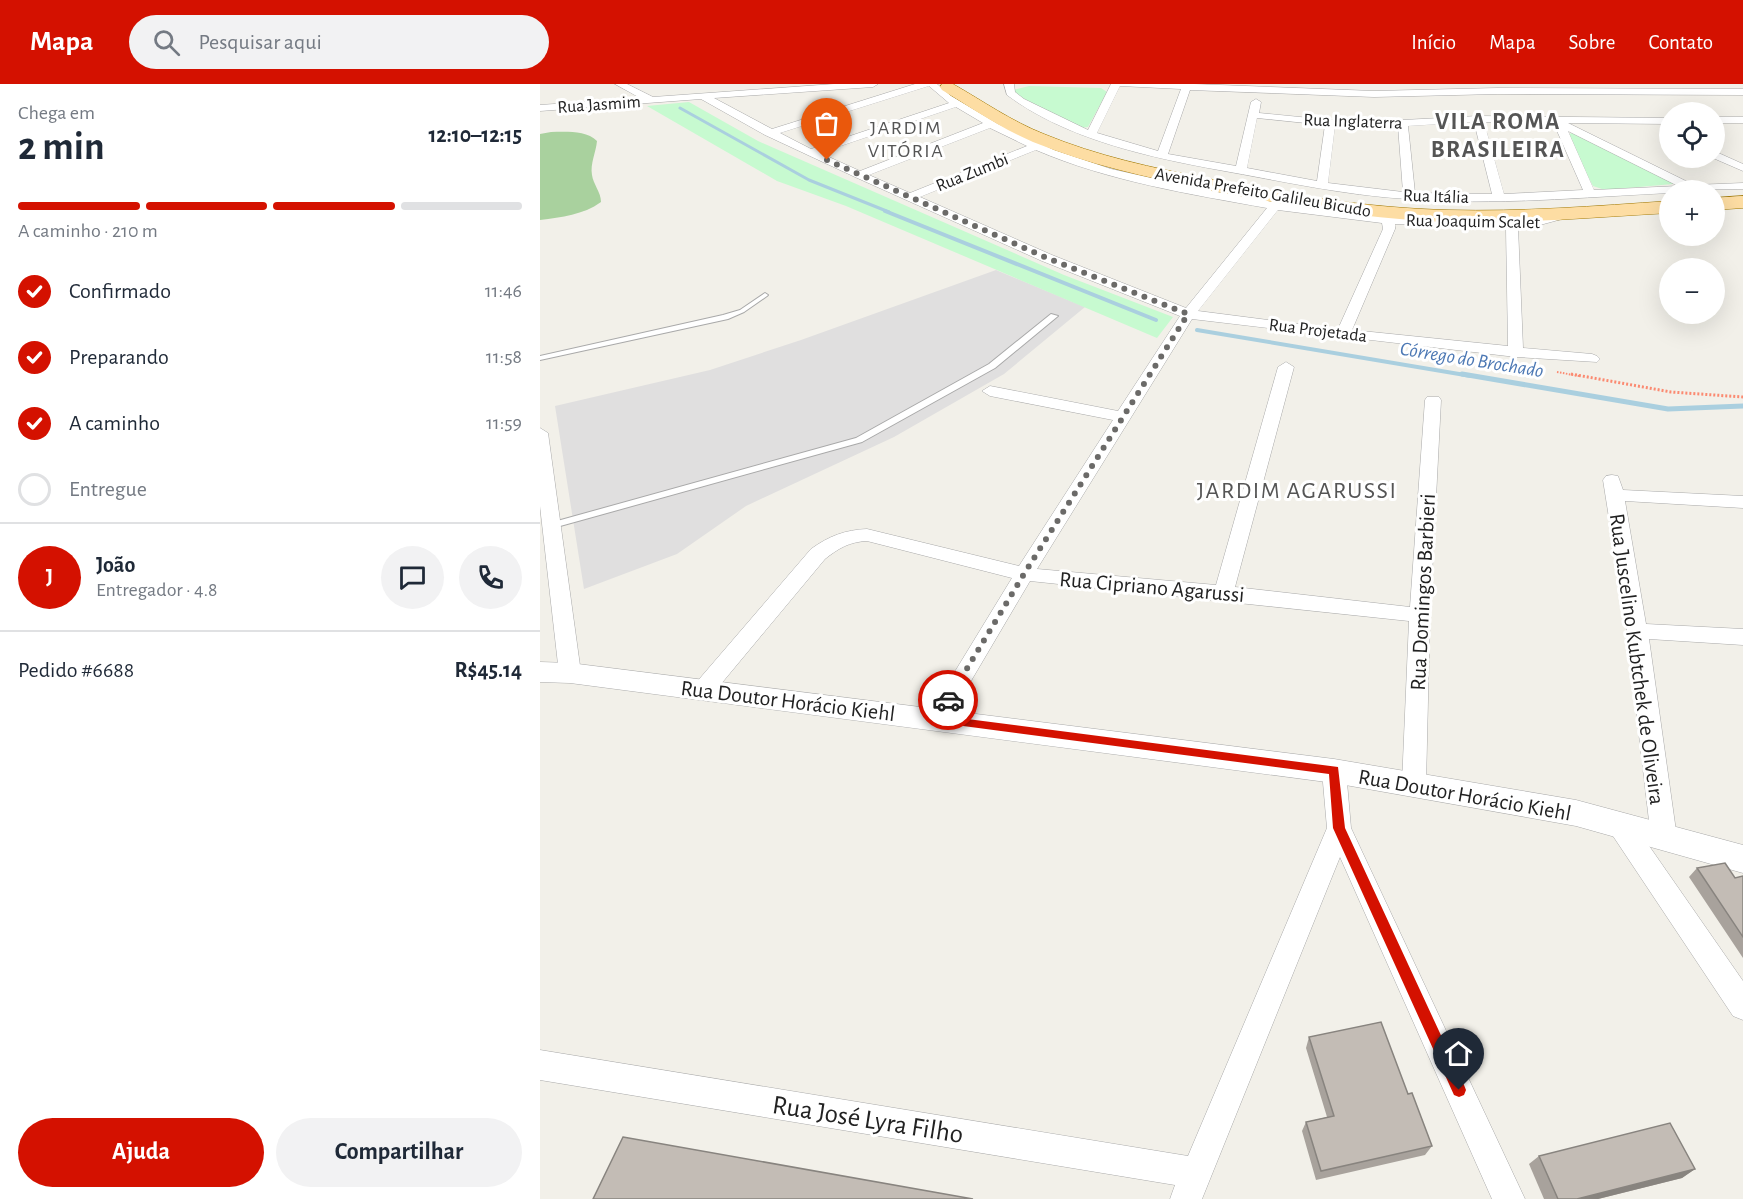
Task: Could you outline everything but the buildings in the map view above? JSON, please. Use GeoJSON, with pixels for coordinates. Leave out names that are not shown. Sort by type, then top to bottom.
{"type":"FeatureCollection","features":[{"type":"Feature","properties":{"kind":"main road"},"geometry":{"type":"LineString","coordinates":[[937,85],[985,86]]}},
{"type":"Feature","properties":{"kind":"main road","name":"Avenida Prefeito Galileu Bicudo"},"geometry":{"type":"LineString","coordinates":[[937,85],[1035,137],[1068,150],[1155,174],[1296,201],[1369,211],[1473,216],[1659,208]]}},
{"type":"Feature","properties":{"kind":"main road","name":"Avenida Prefeito Galileu Bicudo"},"geometry":{"type":"LineString","coordinates":[[985,86],[1005,105],[1039,125],[1089,146],[1143,161],[1316,193],[1375,201],[1453,205],[1659,196]]}},
{"type":"Feature","properties":{"kind":"main road"},"geometry":{"type":"LineString","coordinates":[[1725,193],[1743,192]]}},
{"type":"Feature","properties":{"kind":"main road"},"geometry":{"type":"LineString","coordinates":[[1725,203],[1743,202]]}},
{"type":"Feature","properties":{"kind":"street"},"geometry":{"type":"LineString","coordinates":[[620,84],[651,100]]}},
{"type":"Feature","properties":{"kind":"street"},"geometry":{"type":"LineString","coordinates":[[738,84],[754,93]]}},
{"type":"Feature","properties":{"kind":"street","name":"Rua Jasmim"},"geometry":{"type":"LineString","coordinates":[[540,108],[873,84]]}},
{"type":"Feature","properties":{"kind":"street"},"geometry":{"type":"LineString","coordinates":[[769,133],[925,84]]}},
{"type":"Feature","properties":{"kind":"street","name":"Rua Itália"},"geometry":{"type":"LineString","coordinates":[[1009,84],[1011,93],[1021,101],[1091,135],[1162,156],[1322,186],[1409,196],[1499,198],[1659,190]]}},
{"type":"Feature","properties":{"kind":"street"},"geometry":{"type":"LineString","coordinates":[[1091,135],[1116,84]]}},
{"type":"Feature","properties":{"kind":"street"},"geometry":{"type":"LineString","coordinates":[[1123,84],[1374,94],[1420,88],[1497,91],[1593,87],[1743,92]]}},
{"type":"Feature","properties":{"kind":"street"},"geometry":{"type":"LineString","coordinates":[[1345,84],[1374,94]]}},
{"type":"Feature","properties":{"kind":"street","name":"Rua Joaquim Scalet"},"geometry":{"type":"LineString","coordinates":[[937,85],[958,103],[990,124],[1034,147],[1109,174],[1274,207],[1388,220],[1543,223],[1569,213]]}},
{"type":"Feature","properties":{"kind":"street"},"geometry":{"type":"LineString","coordinates":[[1162,156],[1184,85]]}},
{"type":"Feature","properties":{"kind":"street","name":"Rua Projetada"},"geometry":{"type":"LineString","coordinates":[[673,88],[810,153],[1047,258],[1188,314],[1516,353],[1592,358]]}},
{"type":"Feature","properties":{"kind":"street"},"geometry":{"type":"LineString","coordinates":[[1241,171],[1253,115],[1264,88]]}},
{"type":"Feature","properties":{"kind":"street"},"geometry":{"type":"LineString","coordinates":[[1497,91],[1515,100]]}},
{"type":"Feature","properties":{"kind":"street"},"geometry":{"type":"LineString","coordinates":[[810,153],[958,103]]}},
{"type":"Feature","properties":{"kind":"street"},"geometry":{"type":"LineString","coordinates":[[1533,110],[1674,180]]}},
{"type":"Feature","properties":{"kind":"street","name":"Rua Inglaterra"},"geometry":{"type":"LineString","coordinates":[[1253,115],[1330,123],[1403,123],[1478,119],[1659,121]]}},
{"type":"Feature","properties":{"kind":"street"},"geometry":{"type":"LineString","coordinates":[[1478,119],[1499,198]]}},
{"type":"Feature","properties":{"kind":"street"},"geometry":{"type":"LineString","coordinates":[[1725,120],[1743,120]]}},
{"type":"Feature","properties":{"kind":"street"},"geometry":{"type":"LineString","coordinates":[[1729,120],[1743,126]]}},
{"type":"Feature","properties":{"kind":"street"},"geometry":{"type":"LineString","coordinates":[[1555,121],[1590,193]]}},
{"type":"Feature","properties":{"kind":"street"},"geometry":{"type":"LineString","coordinates":[[1646,121],[1659,127]]}},
{"type":"Feature","properties":{"kind":"street"},"geometry":{"type":"LineString","coordinates":[[1322,186],[1330,123]]}},
{"type":"Feature","properties":{"kind":"street"},"geometry":{"type":"LineString","coordinates":[[1403,123],[1409,196]]}},
{"type":"Feature","properties":{"kind":"street"},"geometry":{"type":"LineString","coordinates":[[859,175],[990,124]]}},
{"type":"Feature","properties":{"kind":"street","name":"Rua Zumbi"},"geometry":{"type":"LineString","coordinates":[[910,197],[1034,147]]}},
{"type":"Feature","properties":{"kind":"street"},"geometry":{"type":"LineString","coordinates":[[1725,159],[1743,168]]}},
{"type":"Feature","properties":{"kind":"street","name":"Rua Itália"},"geometry":{"type":"LineString","coordinates":[[1725,187],[1743,186]]}},
{"type":"Feature","properties":{"kind":"street"},"geometry":{"type":"LineString","coordinates":[[937,719],[1024,574],[1188,314],[1274,207]]}},
{"type":"Feature","properties":{"kind":"street"},"geometry":{"type":"LineString","coordinates":[[1343,334],[1389,230],[1388,220]]}},
{"type":"Feature","properties":{"kind":"street"},"geometry":{"type":"LineString","coordinates":[[1512,224],[1516,353]]}},
{"type":"Feature","properties":{"kind":"street"},"geometry":{"type":"LineString","coordinates":[[1224,592],[1286,367]]}},
{"type":"Feature","properties":{"kind":"street"},"geometry":{"type":"LineString","coordinates":[[990,391],[1124,417]]}},
{"type":"Feature","properties":{"kind":"street","name":"Rua Domingos Barbieri"},"geometry":{"type":"LineString","coordinates":[[1414,784],[1420,615],[1433,400]]}},
{"type":"Feature","properties":{"kind":"street"},"geometry":{"type":"LineString","coordinates":[[540,433],[546,526],[570,673]]}},
{"type":"Feature","properties":{"kind":"street","name":"Rua Juscelino Kubtchek de Oliveira"},"geometry":{"type":"LineString","coordinates":[[1664,838],[1637,631],[1613,488],[1743,502]]}},
{"type":"Feature","properties":{"kind":"street","name":"Rua Cipriano Agarussi"},"geometry":{"type":"LineString","coordinates":[[703,690],[818,554],[833,543],[850,536],[881,537],[1024,574],[1224,592],[1420,615]]}},
{"type":"Feature","properties":{"kind":"street"},"geometry":{"type":"LineString","coordinates":[[1637,631],[1743,636]]}},
{"type":"Feature","properties":{"kind":"street","name":"Rua Doutor Horácio Kiehl"},"geometry":{"type":"LineString","coordinates":[[540,672],[570,673],[1334,771],[1576,813],[1743,859]]}},
{"type":"Feature","properties":{"kind":"street"},"geometry":{"type":"LineString","coordinates":[[1334,771],[1339,828],[1509,1199]]}},
{"type":"Feature","properties":{"kind":"street"},"geometry":{"type":"LineString","coordinates":[[1620,825],[1743,1006]]}},
{"type":"Feature","properties":{"kind":"street"},"geometry":{"type":"LineString","coordinates":[[1191,1186],[1339,828]]}},
{"type":"Feature","properties":{"kind":"street","name":"Rua José Lyra Filho"},"geometry":{"type":"LineString","coordinates":[[540,1065],[1191,1186]]}},
{"type":"Feature","properties":{"kind":"lane"},"geometry":{"type":"LineString","coordinates":[[540,358],[725,317],[742,311],[765,295]]}},
{"type":"Feature","properties":{"kind":"lane"},"geometry":{"type":"LineString","coordinates":[[546,526],[860,440],[992,366],[1054,316]]}},
{"type":"Feature","properties":{"kind":"shaded area"},"geometry":{"type":"Polygon","coordinates":[[[996,270],[1085,307],[1004,374],[894,437],[746,506],[677,554],[584,589],[555,406],[710,370],[996,270]]]}},
{"type":"Feature","properties":{"kind":"green space"},"geometry":{"type":"Polygon","coordinates":[[[1029,86],[1101,88],[1107,92],[1088,127],[1080,128],[1015,94],[1013,90],[1029,86]]]}},
{"type":"Feature","properties":{"kind":"green space"},"geometry":{"type":"Polygon","coordinates":[[[689,102],[758,141],[1064,275],[1173,317],[1157,338],[846,206],[777,181],[647,106],[689,102]]]}},
{"type":"Feature","properties":{"kind":"green space"},"geometry":{"type":"Polygon","coordinates":[[[581,133],[597,141],[592,171],[601,202],[580,213],[540,220],[540,134],[581,133]]]}},
{"type":"Feature","properties":{"kind":"green space"},"geometry":{"type":"Polygon","coordinates":[[[1572,133],[1669,180],[1659,180],[1659,185],[1605,190],[1593,186],[1567,139],[1567,135],[1572,133]]]}},
{"type":"Feature","properties":{"kind":"waterway","name":"Córrego do Brochado"},"geometry":{"type":"LineString","coordinates":[[680,108],[809,180],[889,212]]}},
{"type":"Feature","properties":{"kind":"waterway","name":"Córrego do Brochado"},"geometry":{"type":"LineString","coordinates":[[885,211],[1156,320]]}},
{"type":"Feature","properties":{"kind":"waterway","name":"Córrego do Brochado"},"geometry":{"type":"LineString","coordinates":[[1197,330],[1471,376]]}},
{"type":"Feature","properties":{"kind":"waterway","name":"Córrego do Brochado"},"geometry":{"type":"LineString","coordinates":[[1462,374],[1668,409],[1743,406]]}},
{"type":"Feature","properties":{"kind":"way so far"},"geometry":{"type":"LineString","coordinates":[[827,160],[1047,258],[1188,314],[1024,574],[948,700]]}},
{"type":"Feature","properties":{"kind":"district","name":"VILA ROMA BRASILEIRA"},"geometry":{"type":"Point","coordinates":[1498,135]}},
{"type":"Feature","properties":{"kind":"district","name":"JARDIM VITÓRIA"},"geometry":{"type":"Point","coordinates":[906,138]}},
{"type":"Feature","properties":{"kind":"district","name":"JARDIM AGARUSSI"},"geometry":{"type":"Point","coordinates":[1297,490]}},
{"type":"Feature","properties":{"kind":"route"},"geometry":{"type":"LineString","coordinates":[[948,700],[937,719],[1334,771],[1339,828],[1459,1090]]}}]}
